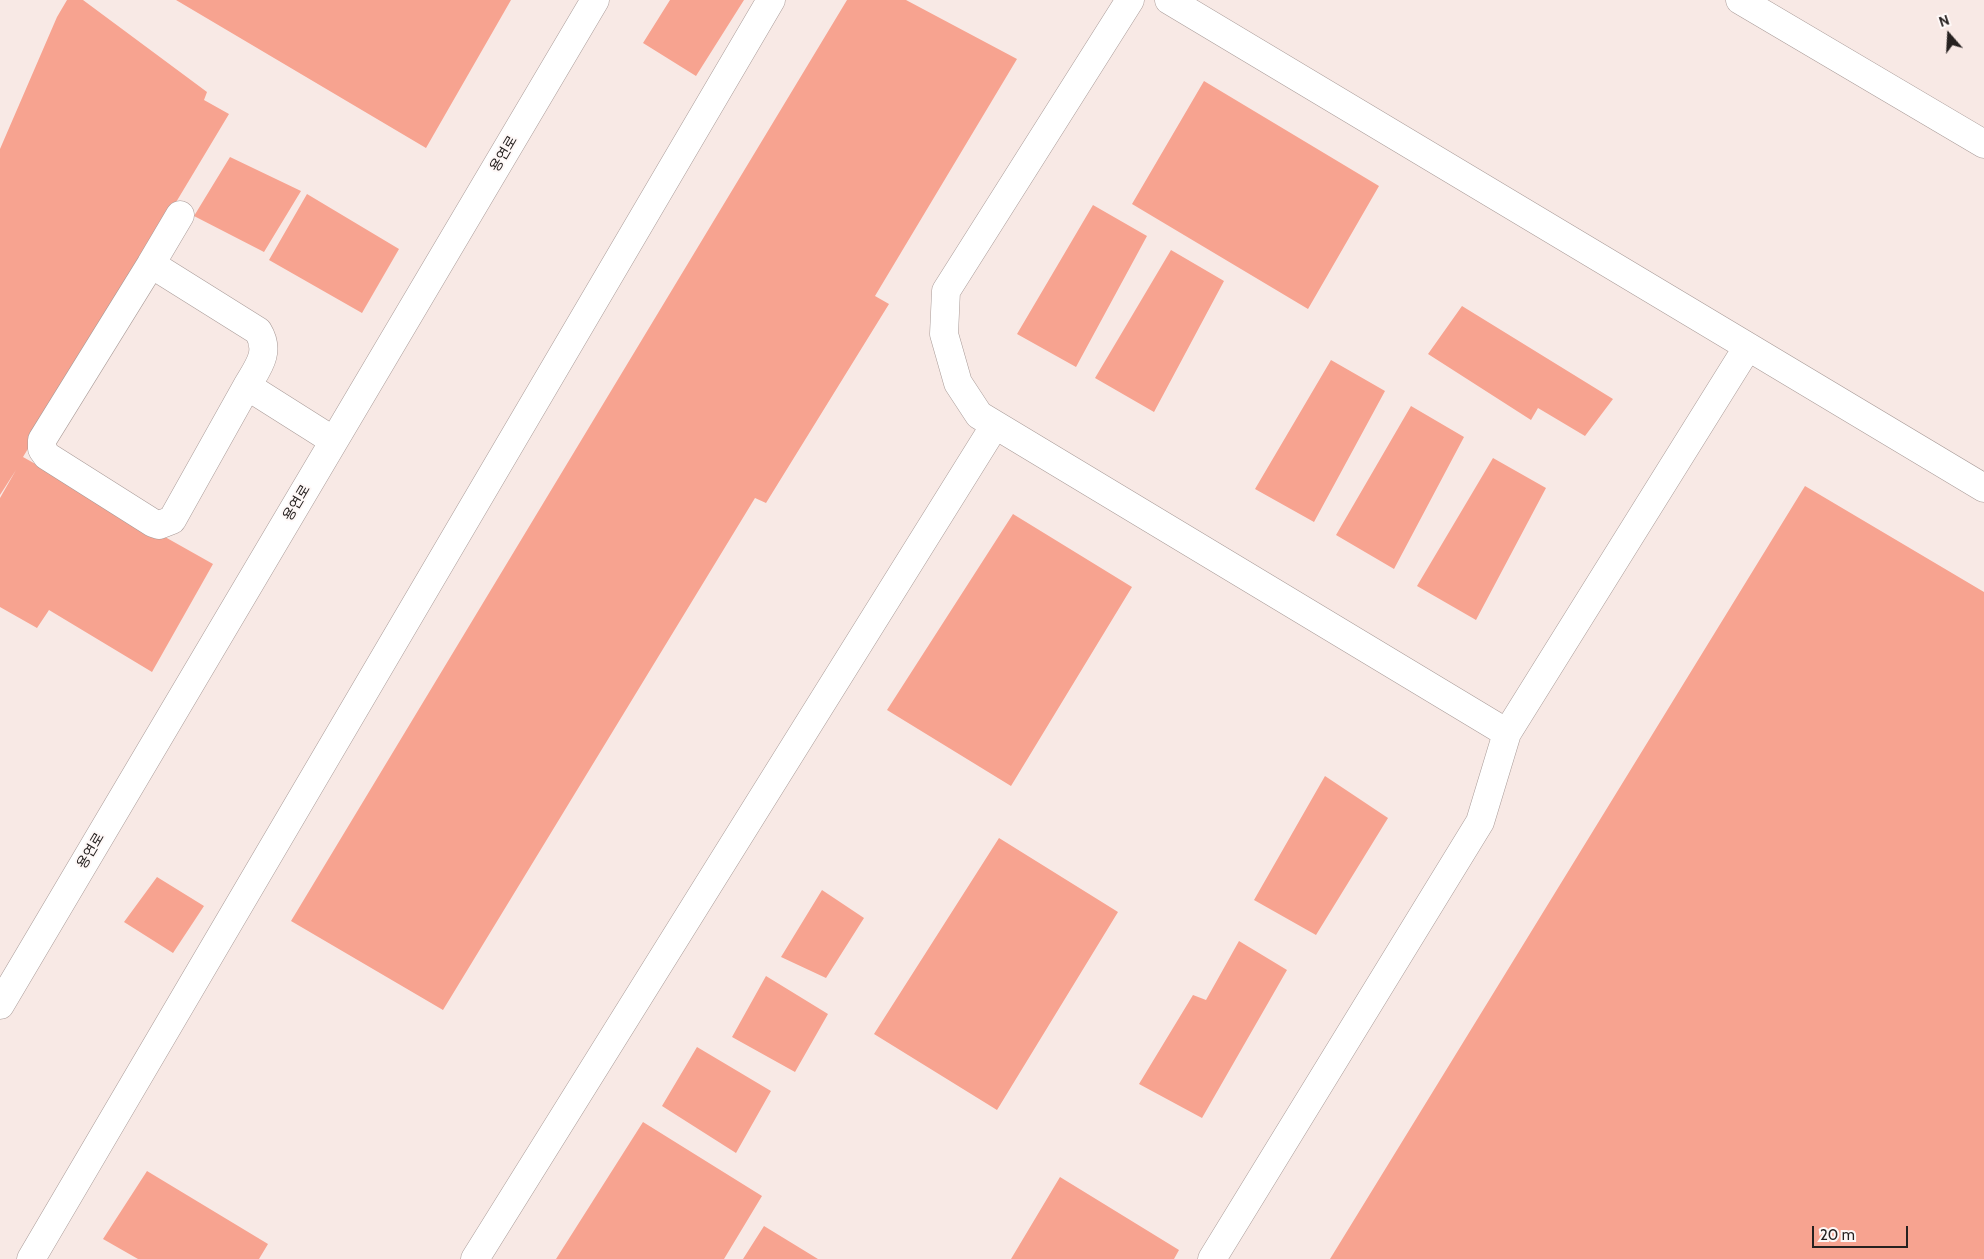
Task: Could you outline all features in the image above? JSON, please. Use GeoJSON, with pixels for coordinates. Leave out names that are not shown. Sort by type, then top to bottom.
{"type":"FeatureCollection","features":[{"type":"Feature","properties":{"kind":"lane","name":"용연로"},"geometry":{"type":"LineString","coordinates":[[0,1005],[595,0]]}},
{"type":"Feature","properties":{"kind":"lane"},"geometry":{"type":"LineString","coordinates":[[31,1259],[771,0]]}},
{"type":"Feature","properties":{"kind":"lane"},"geometry":{"type":"LineString","coordinates":[[1130,0],[946,291],[944,334],[958,384],[979,415],[1507,733]]}},
{"type":"Feature","properties":{"kind":"lane"},"geometry":{"type":"LineString","coordinates":[[1169,0],[1747,348],[1984,488]]}},
{"type":"Feature","properties":{"kind":"lane"},"geometry":{"type":"LineString","coordinates":[[1740,0],[1984,144]]}},
{"type":"Feature","properties":{"kind":"lane"},"geometry":{"type":"LineString","coordinates":[[151,264],[258,331],[263,338],[264,356],[172,520],[159,525],[47,456],[42,449],[42,440],[180,215]]}},
{"type":"Feature","properties":{"kind":"lane"},"geometry":{"type":"LineString","coordinates":[[1212,1259],[1480,822],[1507,733],[1747,348]]}},
{"type":"Feature","properties":{"kind":"lane"},"geometry":{"type":"LineString","coordinates":[[247,386],[334,442]]}},
{"type":"Feature","properties":{"kind":"lane"},"geometry":{"type":"LineString","coordinates":[[475,1259],[995,425]]}},
{"type":"Feature","properties":{"kind":"building"},"geometry":{"type":"Polygon","coordinates":[[[67,0],[83,0],[207,92],[204,100],[229,114],[23,457],[213,564],[152,672],[49,610],[37,628],[0,607],[0,498],[16,470],[0,495],[0,149],[57,17],[67,0]]]}},
{"type":"Feature","properties":{"kind":"building"},"geometry":{"type":"Polygon","coordinates":[[[176,0],[511,0],[426,148],[176,0]]]}},
{"type":"Feature","properties":{"kind":"building"},"geometry":{"type":"Polygon","coordinates":[[[670,0],[744,0],[696,76],[643,43],[670,0]]]}},
{"type":"Feature","properties":{"kind":"building"},"geometry":{"type":"Polygon","coordinates":[[[847,0],[906,0],[1017,59],[875,296],[889,304],[766,503],[755,498],[443,1010],[291,921],[847,0]]]}},
{"type":"Feature","properties":{"kind":"building"},"geometry":{"type":"Polygon","coordinates":[[[1204,81],[1379,186],[1308,309],[1132,204],[1204,81]]]}},
{"type":"Feature","properties":{"kind":"building"},"geometry":{"type":"Polygon","coordinates":[[[230,157],[301,191],[264,252],[194,216],[230,157]]]}},
{"type":"Feature","properties":{"kind":"building"},"geometry":{"type":"Polygon","coordinates":[[[307,194],[399,249],[362,313],[269,260],[307,194]]]}},
{"type":"Feature","properties":{"kind":"building"},"geometry":{"type":"Polygon","coordinates":[[[1093,205],[1147,236],[1076,367],[1017,334],[1093,205]]]}},
{"type":"Feature","properties":{"kind":"building"},"geometry":{"type":"Polygon","coordinates":[[[1171,250],[1224,281],[1154,412],[1095,378],[1171,250]]]}},
{"type":"Feature","properties":{"kind":"building"},"geometry":{"type":"Polygon","coordinates":[[[1462,306],[1613,399],[1585,436],[1538,408],[1531,420],[1428,354],[1462,306]]]}},
{"type":"Feature","properties":{"kind":"building"},"geometry":{"type":"Polygon","coordinates":[[[1331,360],[1385,391],[1314,522],[1255,489],[1331,360]]]}},
{"type":"Feature","properties":{"kind":"building"},"geometry":{"type":"Polygon","coordinates":[[[1411,406],[1464,437],[1394,569],[1336,535],[1411,406]]]}},
{"type":"Feature","properties":{"kind":"building"},"geometry":{"type":"Polygon","coordinates":[[[1493,458],[1546,488],[1476,620],[1417,586],[1493,458]]]}},
{"type":"Feature","properties":{"kind":"building"},"geometry":{"type":"Polygon","coordinates":[[[1805,486],[1984,592],[1984,1259],[1330,1259],[1805,486]]]}},
{"type":"Feature","properties":{"kind":"building"},"geometry":{"type":"Polygon","coordinates":[[[1013,514],[1132,587],[1011,786],[887,710],[1013,514]]]}},
{"type":"Feature","properties":{"kind":"building"},"geometry":{"type":"Polygon","coordinates":[[[1325,776],[1388,818],[1316,935],[1254,900],[1325,776]]]}},
{"type":"Feature","properties":{"kind":"building"},"geometry":{"type":"Polygon","coordinates":[[[999,838],[1118,912],[997,1110],[874,1034],[999,838]]]}},
{"type":"Feature","properties":{"kind":"building"},"geometry":{"type":"Polygon","coordinates":[[[157,877],[204,906],[173,953],[124,922],[157,877]]]}},
{"type":"Feature","properties":{"kind":"building"},"geometry":{"type":"Polygon","coordinates":[[[822,890],[864,918],[826,978],[781,957],[822,890]]]}},
{"type":"Feature","properties":{"kind":"building"},"geometry":{"type":"Polygon","coordinates":[[[1239,941],[1287,970],[1202,1118],[1139,1084],[1193,995],[1206,1000],[1239,941]]]}},
{"type":"Feature","properties":{"kind":"building"},"geometry":{"type":"Polygon","coordinates":[[[766,976],[828,1014],[795,1072],[732,1037],[766,976]]]}},
{"type":"Feature","properties":{"kind":"building"},"geometry":{"type":"Polygon","coordinates":[[[697,1047],[771,1091],[736,1153],[662,1106],[697,1047]]]}},
{"type":"Feature","properties":{"kind":"building"},"geometry":{"type":"Polygon","coordinates":[[[643,1122],[762,1196],[724,1259],[556,1259],[643,1122]]]}},
{"type":"Feature","properties":{"kind":"building"},"geometry":{"type":"Polygon","coordinates":[[[147,1171],[268,1244],[259,1259],[138,1259],[103,1239],[147,1171]]]}},
{"type":"Feature","properties":{"kind":"building"},"geometry":{"type":"Polygon","coordinates":[[[1060,1177],[1179,1250],[1174,1259],[1011,1259],[1060,1177]]]}},
{"type":"Feature","properties":{"kind":"building"},"geometry":{"type":"Polygon","coordinates":[[[764,1226],[818,1259],[743,1259],[764,1226]]]}}]}
